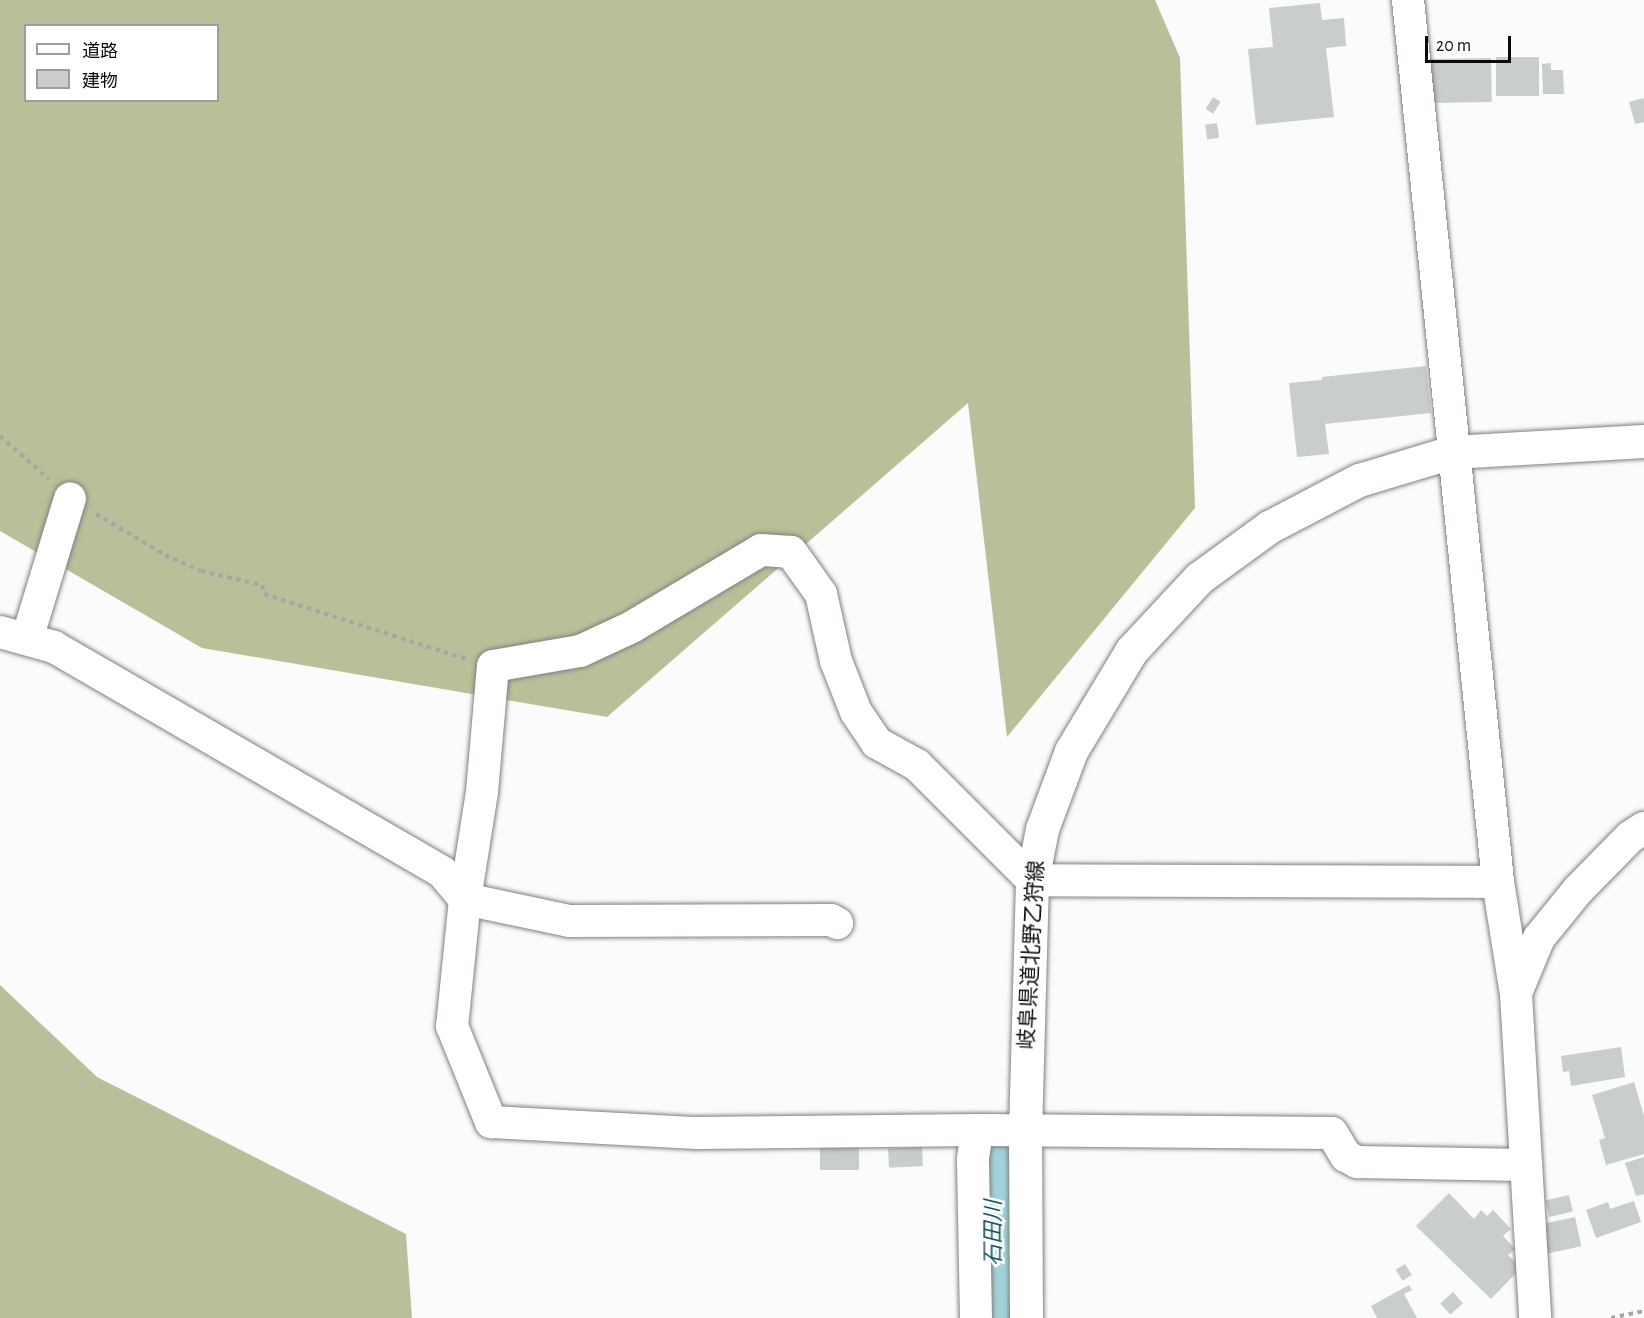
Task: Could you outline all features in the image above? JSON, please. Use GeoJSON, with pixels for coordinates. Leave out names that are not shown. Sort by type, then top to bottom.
{"type":"FeatureCollection","features":[{"type":"Feature","properties":{"kind":"main road","name":"岐阜県道北野乙狩線"},"geometry":{"type":"LineString","coordinates":[[1026,1318],[1025,1132],[1032,880],[1042,829],[1071,752],[1131,651],[1199,578],[1269,527],[1359,480],[1452,452],[1644,441]]}},
{"type":"Feature","properties":{"kind":"street"},"geometry":{"type":"LineString","coordinates":[[1408,0],[1452,452],[1498,882],[1516,994],[1524,1165],[1535,1318]]}},
{"type":"Feature","properties":{"kind":"street"},"geometry":{"type":"LineString","coordinates":[[70,498],[14,635],[54,646],[431,866],[441,872],[465,899],[569,921],[831,920],[837,924]]}},
{"type":"Feature","properties":{"kind":"street"},"geometry":{"type":"LineString","coordinates":[[1498,882],[1032,880],[917,765],[877,744],[856,712],[836,661],[821,594],[791,552],[760,550],[632,627],[580,651],[493,666],[482,792],[465,899],[452,1026],[491,1122],[697,1133],[977,1130],[1332,1133],[1346,1156],[1357,1162],[1524,1165]]}},
{"type":"Feature","properties":{"kind":"street"},"geometry":{"type":"LineString","coordinates":[[1516,994],[1539,938],[1578,890],[1630,837],[1644,828]]}},
{"type":"Feature","properties":{"kind":"street"},"geometry":{"type":"LineString","coordinates":[[976,1318],[973,1159],[977,1130]]}},
{"type":"Feature","properties":{"kind":"path"},"geometry":{"type":"LineString","coordinates":[[0,436],[70,498],[165,555],[201,571],[262,585],[264,594],[440,653],[493,666]]}},
{"type":"Feature","properties":{"kind":"path"},"geometry":{"type":"LineString","coordinates":[[1611,1318],[1644,1311]]}},
{"type":"Feature","properties":{"kind":"green space"},"geometry":{"type":"Polygon","coordinates":[[[0,0],[1155,0],[1180,58],[1195,508],[1007,737],[968,403],[607,717],[202,648],[0,531],[0,0]]]}},
{"type":"Feature","properties":{"kind":"green space"},"geometry":{"type":"Polygon","coordinates":[[[0,985],[97,1077],[406,1234],[412,1318],[0,1318],[0,985]]]}},
{"type":"Feature","properties":{"kind":"building"},"geometry":{"type":"Polygon","coordinates":[[[1320,3],[1322,20],[1344,18],[1346,46],[1326,48],[1334,117],[1256,125],[1248,49],[1273,47],[1269,8],[1320,3]]]}},
{"type":"Feature","properties":{"kind":"building"},"geometry":{"type":"Polygon","coordinates":[[[1496,57],[1539,57],[1539,96],[1496,96],[1496,57]]]}},
{"type":"Feature","properties":{"kind":"building"},"geometry":{"type":"Polygon","coordinates":[[[1491,58],[1492,102],[1430,103],[1429,59],[1491,58]]]}},
{"type":"Feature","properties":{"kind":"building"},"geometry":{"type":"Polygon","coordinates":[[[1551,63],[1551,70],[1563,70],[1564,94],[1543,94],[1542,64],[1551,63]]]}},
{"type":"Feature","properties":{"kind":"building"},"geometry":{"type":"Polygon","coordinates":[[[1213,97],[1221,102],[1213,114],[1206,109],[1213,97]]]}},
{"type":"Feature","properties":{"kind":"building"},"geometry":{"type":"Polygon","coordinates":[[[1644,98],[1644,122],[1635,124],[1629,102],[1644,98]]]}},
{"type":"Feature","properties":{"kind":"building"},"geometry":{"type":"Polygon","coordinates":[[[1217,123],[1219,138],[1207,140],[1205,125],[1217,123]]]}},
{"type":"Feature","properties":{"kind":"building"},"geometry":{"type":"Polygon","coordinates":[[[1426,366],[1431,413],[1325,424],[1329,454],[1297,457],[1289,383],[1322,380],[1322,377],[1426,366]]]}},
{"type":"Feature","properties":{"kind":"building"},"geometry":{"type":"Polygon","coordinates":[[[1621,1047],[1625,1077],[1571,1086],[1569,1071],[1563,1072],[1561,1056],[1621,1047]]]}},
{"type":"Feature","properties":{"kind":"building"},"geometry":{"type":"Polygon","coordinates":[[[1634,1082],[1644,1116],[1644,1154],[1606,1165],[1599,1140],[1605,1138],[1592,1095],[1634,1082]]]}},
{"type":"Feature","properties":{"kind":"building"},"geometry":{"type":"Polygon","coordinates":[[[820,1147],[859,1147],[859,1170],[820,1170],[820,1147]]]}},
{"type":"Feature","properties":{"kind":"building"},"geometry":{"type":"Polygon","coordinates":[[[922,1147],[923,1166],[889,1168],[888,1149],[922,1147]]]}},
{"type":"Feature","properties":{"kind":"building"},"geometry":{"type":"Polygon","coordinates":[[[1644,1157],[1644,1194],[1636,1196],[1625,1163],[1644,1157]]]}},
{"type":"Feature","properties":{"kind":"building"},"geometry":{"type":"Polygon","coordinates":[[[1449,1193],[1474,1219],[1481,1210],[1487,1216],[1493,1210],[1511,1229],[1503,1236],[1515,1249],[1508,1255],[1521,1268],[1491,1299],[1416,1226],[1449,1193]]]}},
{"type":"Feature","properties":{"kind":"building"},"geometry":{"type":"Polygon","coordinates":[[[1569,1195],[1573,1212],[1549,1217],[1546,1200],[1569,1195]]]}},
{"type":"Feature","properties":{"kind":"building"},"geometry":{"type":"Polygon","coordinates":[[[1634,1201],[1641,1222],[1596,1238],[1586,1210],[1608,1202],[1610,1209],[1634,1201]]]}},
{"type":"Feature","properties":{"kind":"building"},"geometry":{"type":"Polygon","coordinates":[[[1575,1217],[1581,1246],[1545,1254],[1539,1225],[1575,1217]]]}},
{"type":"Feature","properties":{"kind":"building"},"geometry":{"type":"Polygon","coordinates":[[[1405,1264],[1412,1275],[1403,1281],[1396,1270],[1405,1264]]]}},
{"type":"Feature","properties":{"kind":"building"},"geometry":{"type":"Polygon","coordinates":[[[1409,1285],[1412,1290],[1404,1294],[1417,1318],[1377,1318],[1371,1306],[1409,1285]]]}},
{"type":"Feature","properties":{"kind":"building"},"geometry":{"type":"Polygon","coordinates":[[[1453,1292],[1463,1303],[1450,1315],[1440,1303],[1453,1292]]]}},
{"type":"Feature","properties":{"kind":"waterway","name":"石田川"},"geometry":{"type":"LineString","coordinates":[[993,1318],[994,1148]]}}]}
